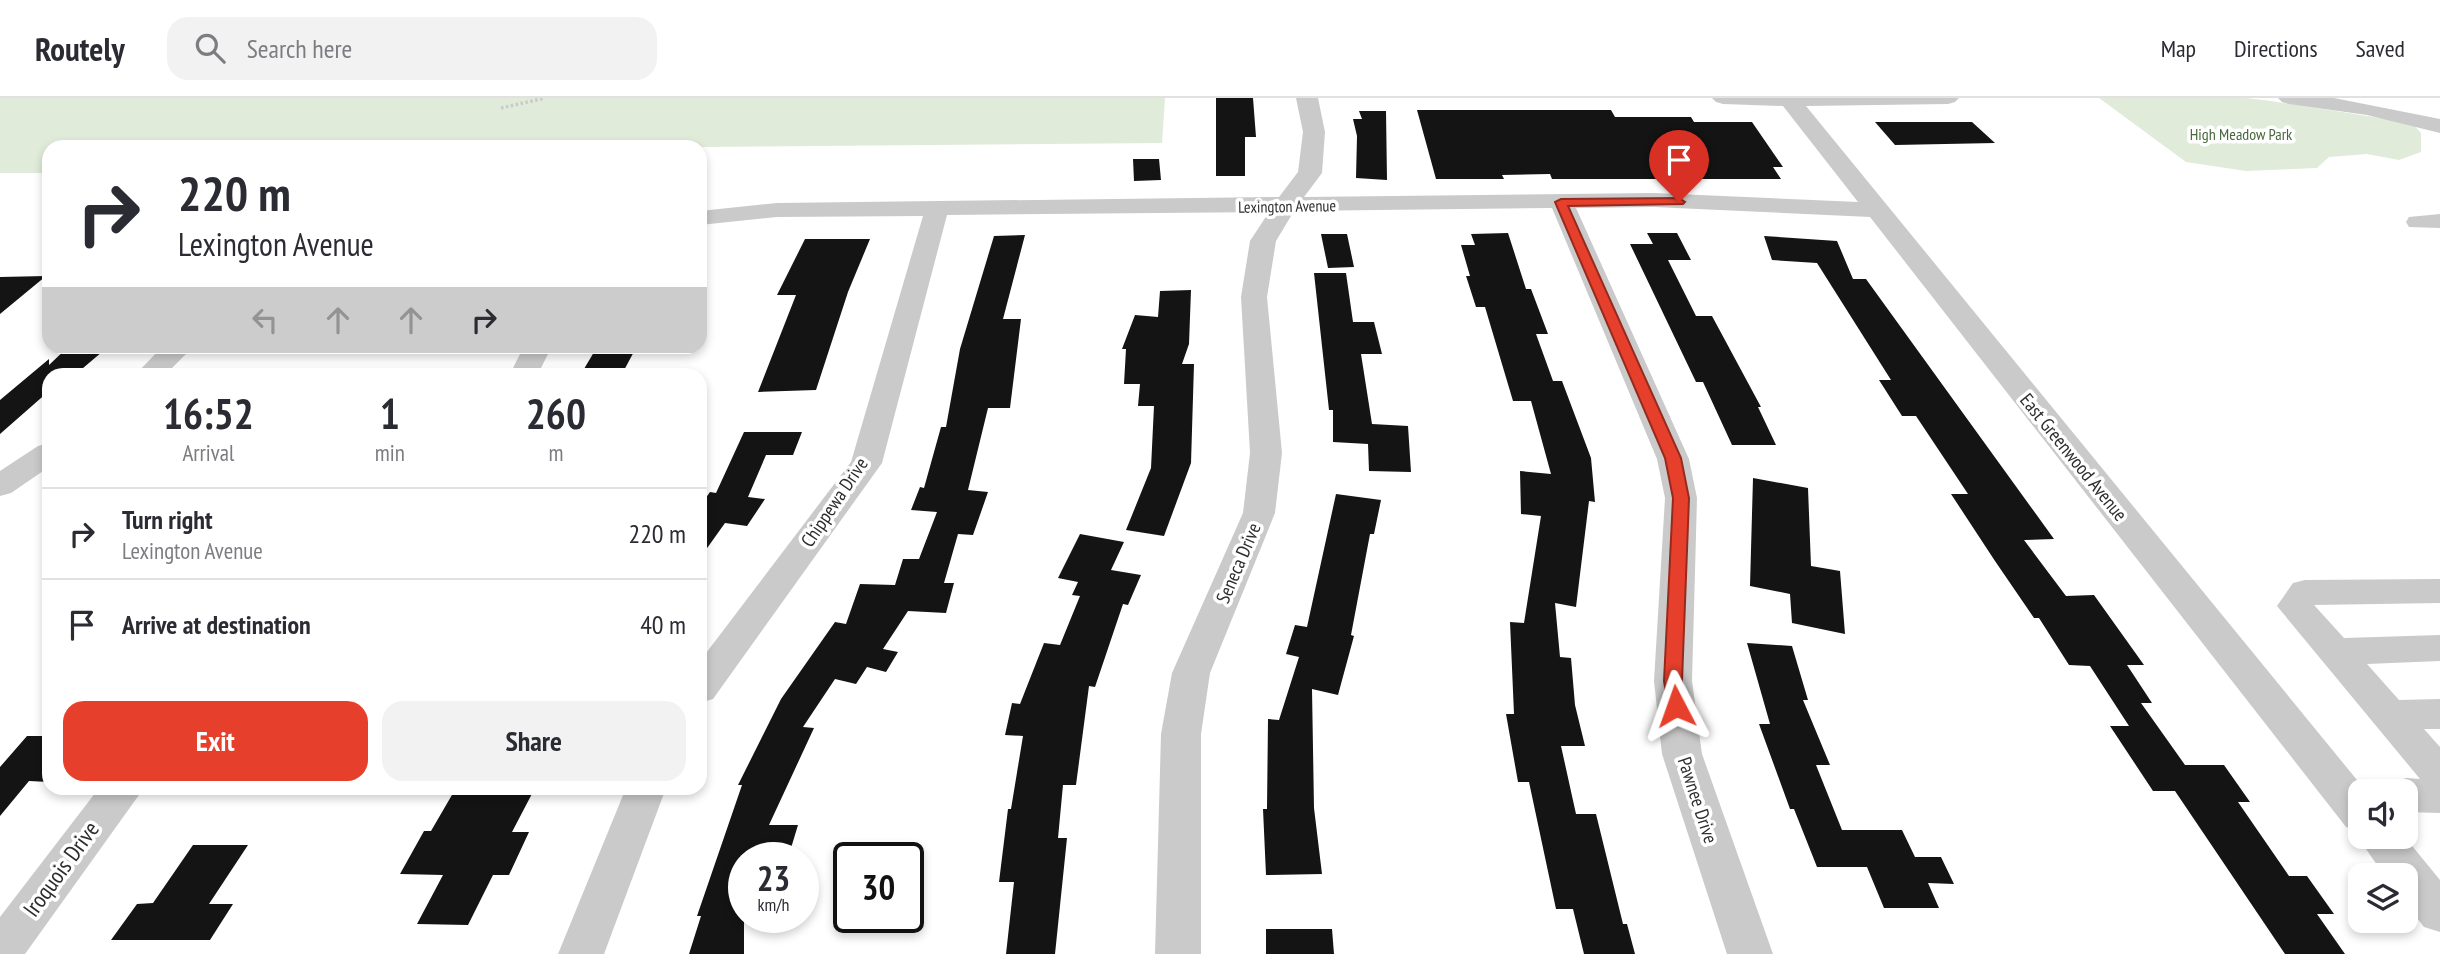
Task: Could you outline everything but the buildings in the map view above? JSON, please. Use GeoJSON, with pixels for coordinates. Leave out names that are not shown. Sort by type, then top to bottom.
{"type":"FeatureCollection","features":[{"type":"Feature","properties":{"kind":"street","name":"Seneca Drive"},"geometry":{"type":"LineString","coordinates":[[1178,954],[1181,734],[1191,673],[1259,513],[1266,453],[1254,297],[1263,242],[1284,206],[1310,173],[1314,132],[1307,98]]}},
{"type":"Feature","properties":{"kind":"street"},"geometry":{"type":"LineString","coordinates":[[1723,98],[1948,98]]}},
{"type":"Feature","properties":{"kind":"street"},"geometry":{"type":"LineString","coordinates":[[2288,98],[2367,103],[2440,126]]}},
{"type":"Feature","properties":{"kind":"street","name":"East Greenwood Avenue"},"geometry":{"type":"LineString","coordinates":[[1789,99],[2348,793]]}},
{"type":"Feature","properties":{"kind":"street","name":"Lexington Avenue"},"geometry":{"type":"LineString","coordinates":[[707,217],[776,210],[1654,201],[1875,209]]}},
{"type":"Feature","properties":{"kind":"street","name":"Pawnee Drive"},"geometry":{"type":"LineString","coordinates":[[1561,202],[1673,458],[1681,498],[1673,681],[1682,754],[1750,954]]}},
{"type":"Feature","properties":{"kind":"street","name":"Chippewa Drive"},"geometry":{"type":"LineString","coordinates":[[707,680],[866,463],[937,208]]}},
{"type":"Feature","properties":{"kind":"street"},"geometry":{"type":"LineString","coordinates":[[156,368],[171,354]]}},
{"type":"Feature","properties":{"kind":"street"},"geometry":{"type":"LineString","coordinates":[[0,486],[42,458]]}},
{"type":"Feature","properties":{"kind":"street"},"geometry":{"type":"LineString","coordinates":[[2440,591],[2305,592],[2295,606],[2440,774]]}},
{"type":"Feature","properties":{"kind":"street"},"geometry":{"type":"LineString","coordinates":[[2334,652],[2440,648]]}},
{"type":"Feature","properties":{"kind":"street"},"geometry":{"type":"LineString","coordinates":[[2389,715],[2440,714]]}},
{"type":"Feature","properties":{"kind":"street","name":"Iroquois Drive"},"geometry":{"type":"LineString","coordinates":[[0,953],[105,808],[117,795]]}},
{"type":"Feature","properties":{"kind":"street"},"geometry":{"type":"LineString","coordinates":[[581,954],[643,795]]}},
{"type":"Feature","properties":{"kind":"street"},"geometry":{"type":"LineString","coordinates":[[2418,795],[2440,796]]}},
{"type":"Feature","properties":{"kind":"street"},"geometry":{"type":"LineString","coordinates":[[2388,849],[2440,913]]}},
{"type":"Feature","properties":{"kind":"path"},"geometry":{"type":"LineString","coordinates":[[501,108],[545,98]]}},
{"type":"Feature","properties":{"kind":"green space"},"geometry":{"type":"Polygon","coordinates":[[[0,98],[1165,98],[1162,143],[707,147],[707,140],[42,140],[42,173],[0,173],[0,98]]]}},
{"type":"Feature","properties":{"kind":"green space","name":"High Meadow Park"},"geometry":{"type":"Polygon","coordinates":[[[2099,98],[2246,98],[2412,123],[2421,133],[2421,152],[2399,160],[2367,154],[2329,157],[2317,168],[2246,171],[2186,162],[2099,98]]]}},
{"type":"Feature","properties":{"kind":"route"},"geometry":{"type":"LineString","coordinates":[[1676,706],[1673,681],[1681,498],[1673,458],[1561,202],[1679,202]]}}]}
